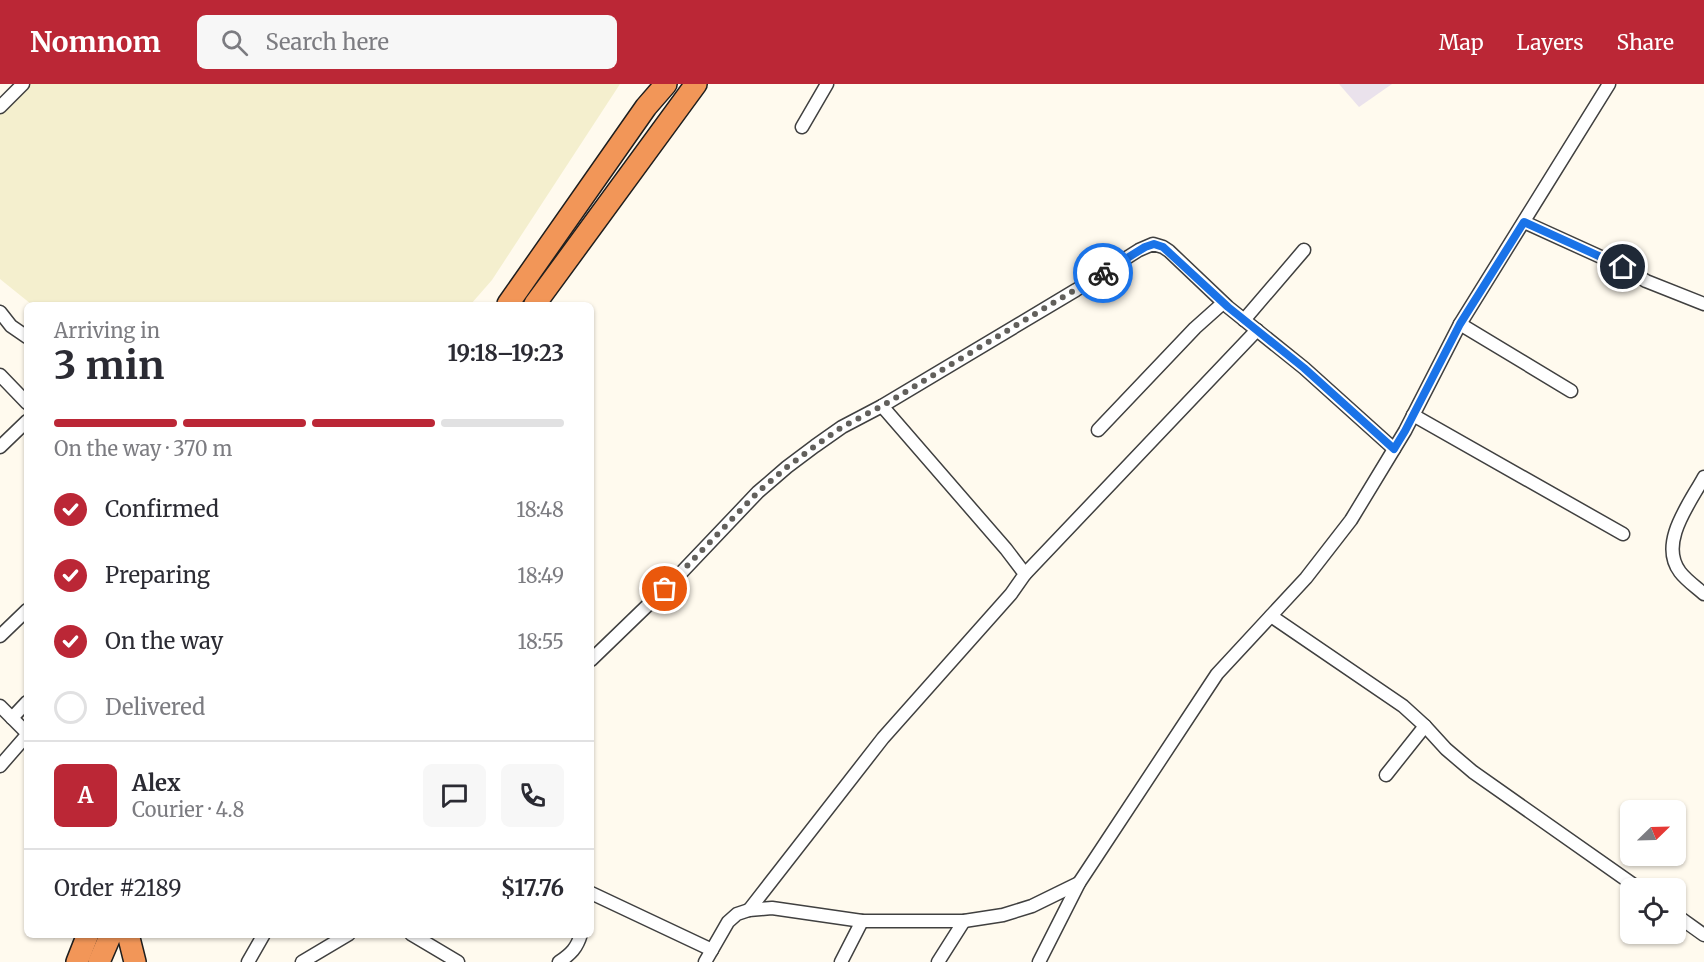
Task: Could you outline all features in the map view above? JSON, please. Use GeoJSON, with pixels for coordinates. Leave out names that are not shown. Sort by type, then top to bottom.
{"type":"FeatureCollection","features":[{"type":"Feature","properties":{"kind":"highway"},"geometry":{"type":"LineString","coordinates":[[509,302],[660,84]]}},
{"type":"Feature","properties":{"kind":"highway"},"geometry":{"type":"LineString","coordinates":[[646,107],[666,84]]}},
{"type":"Feature","properties":{"kind":"highway"},"geometry":{"type":"LineString","coordinates":[[536,302],[696,84]]}},
{"type":"Feature","properties":{"kind":"highway"},"geometry":{"type":"LineString","coordinates":[[77,962],[86,938]]}},
{"type":"Feature","properties":{"kind":"highway"},"geometry":{"type":"LineString","coordinates":[[99,962],[109,938]]}},
{"type":"Feature","properties":{"kind":"highway"},"geometry":{"type":"LineString","coordinates":[[129,938],[135,962]]}},
{"type":"Feature","properties":{"kind":"street"},"geometry":{"type":"LineString","coordinates":[[0,107],[22,84]]}},
{"type":"Feature","properties":{"kind":"street"},"geometry":{"type":"LineString","coordinates":[[802,127],[827,84]]}},
{"type":"Feature","properties":{"kind":"street"},"geometry":{"type":"LineString","coordinates":[[1039,962],[1079,883],[1217,674],[1306,578],[1351,520],[1413,415],[1460,324],[1609,84]]}},
{"type":"Feature","properties":{"kind":"street"},"geometry":{"type":"LineString","coordinates":[[1524,222],[1623,267],[1646,281],[1704,304]]}},
{"type":"Feature","properties":{"kind":"street"},"geometry":{"type":"LineString","coordinates":[[594,657],[680,574],[758,492],[779,473],[833,433],[1076,290],[1139,250],[1154,244],[1169,251],[1223,303],[1304,368],[1394,449]]}},
{"type":"Feature","properties":{"kind":"street"},"geometry":{"type":"LineString","coordinates":[[1244,320],[1304,250]]}},
{"type":"Feature","properties":{"kind":"street"},"geometry":{"type":"LineString","coordinates":[[1098,430],[1223,303]]}},
{"type":"Feature","properties":{"kind":"street"},"geometry":{"type":"LineString","coordinates":[[0,312],[11,326],[24,335]]}},
{"type":"Feature","properties":{"kind":"street"},"geometry":{"type":"LineString","coordinates":[[1460,324],[1571,391]]}},
{"type":"Feature","properties":{"kind":"street"},"geometry":{"type":"LineString","coordinates":[[748,910],[883,738],[1011,594],[1025,574],[1257,330]]}},
{"type":"Feature","properties":{"kind":"street"},"geometry":{"type":"LineString","coordinates":[[0,375],[24,400]]}},
{"type":"Feature","properties":{"kind":"street"},"geometry":{"type":"LineString","coordinates":[[882,406],[969,505],[1025,574]]}},
{"type":"Feature","properties":{"kind":"street"},"geometry":{"type":"LineString","coordinates":[[1413,415],[1623,534]]}},
{"type":"Feature","properties":{"kind":"street"},"geometry":{"type":"LineString","coordinates":[[0,447],[24,424]]}},
{"type":"Feature","properties":{"kind":"street"},"geometry":{"type":"LineString","coordinates":[[1704,477],[1675,530],[1672,549],[1673,558],[1681,573],[1704,594]]}},
{"type":"Feature","properties":{"kind":"street"},"geometry":{"type":"LineString","coordinates":[[0,636],[24,613]]}},
{"type":"Feature","properties":{"kind":"street"},"geometry":{"type":"LineString","coordinates":[[1271,615],[1403,706],[1473,772],[1624,878]]}},
{"type":"Feature","properties":{"kind":"street"},"geometry":{"type":"LineString","coordinates":[[12,718],[24,705]]}},
{"type":"Feature","properties":{"kind":"street"},"geometry":{"type":"LineString","coordinates":[[0,706],[24,731]]}},
{"type":"Feature","properties":{"kind":"street"},"geometry":{"type":"LineString","coordinates":[[1386,775],[1425,726]]}},
{"type":"Feature","properties":{"kind":"street"},"geometry":{"type":"LineString","coordinates":[[0,766],[24,738]]}},
{"type":"Feature","properties":{"kind":"street"},"geometry":{"type":"LineString","coordinates":[[705,962],[729,922],[737,914],[748,910],[772,908],[862,921],[964,921],[1003,915],[1032,906],[1079,883]]}},
{"type":"Feature","properties":{"kind":"street"},"geometry":{"type":"LineString","coordinates":[[594,894],[712,950]]}},
{"type":"Feature","properties":{"kind":"street"},"geometry":{"type":"LineString","coordinates":[[841,962],[862,921]]}},
{"type":"Feature","properties":{"kind":"street"},"geometry":{"type":"LineString","coordinates":[[939,962],[964,921]]}},
{"type":"Feature","properties":{"kind":"street"},"geometry":{"type":"LineString","coordinates":[[1686,922],[1704,935]]}},
{"type":"Feature","properties":{"kind":"street"},"geometry":{"type":"LineString","coordinates":[[248,962],[262,938]]}},
{"type":"Feature","properties":{"kind":"street"},"geometry":{"type":"LineString","coordinates":[[302,962],[342,938]]}},
{"type":"Feature","properties":{"kind":"street"},"geometry":{"type":"LineString","coordinates":[[418,938],[458,962]]}},
{"type":"Feature","properties":{"kind":"street"},"geometry":{"type":"LineString","coordinates":[[559,962],[571,954],[577,947],[580,938]]}},
{"type":"Feature","properties":{"kind":"shaded area"},"geometry":{"type":"Polygon","coordinates":[[[27,84],[620,84],[492,280],[473,302],[29,302],[0,279],[0,111],[27,84]]]}},
{"type":"Feature","properties":{"kind":"shaded area"},"geometry":{"type":"Polygon","coordinates":[[[1339,84],[1392,84],[1359,107],[1339,84]]]}},
{"type":"Feature","properties":{"kind":"way so far"},"geometry":{"type":"LineString","coordinates":[[665,589],[758,492],[815,446],[842,427],[882,406],[1103,273]]}},
{"type":"Feature","properties":{"kind":"route"},"geometry":{"type":"LineString","coordinates":[[1103,273],[1145,247],[1154,244],[1163,247],[1228,307],[1304,368],[1394,449],[1460,324],[1524,222],[1623,267]]}}]}
